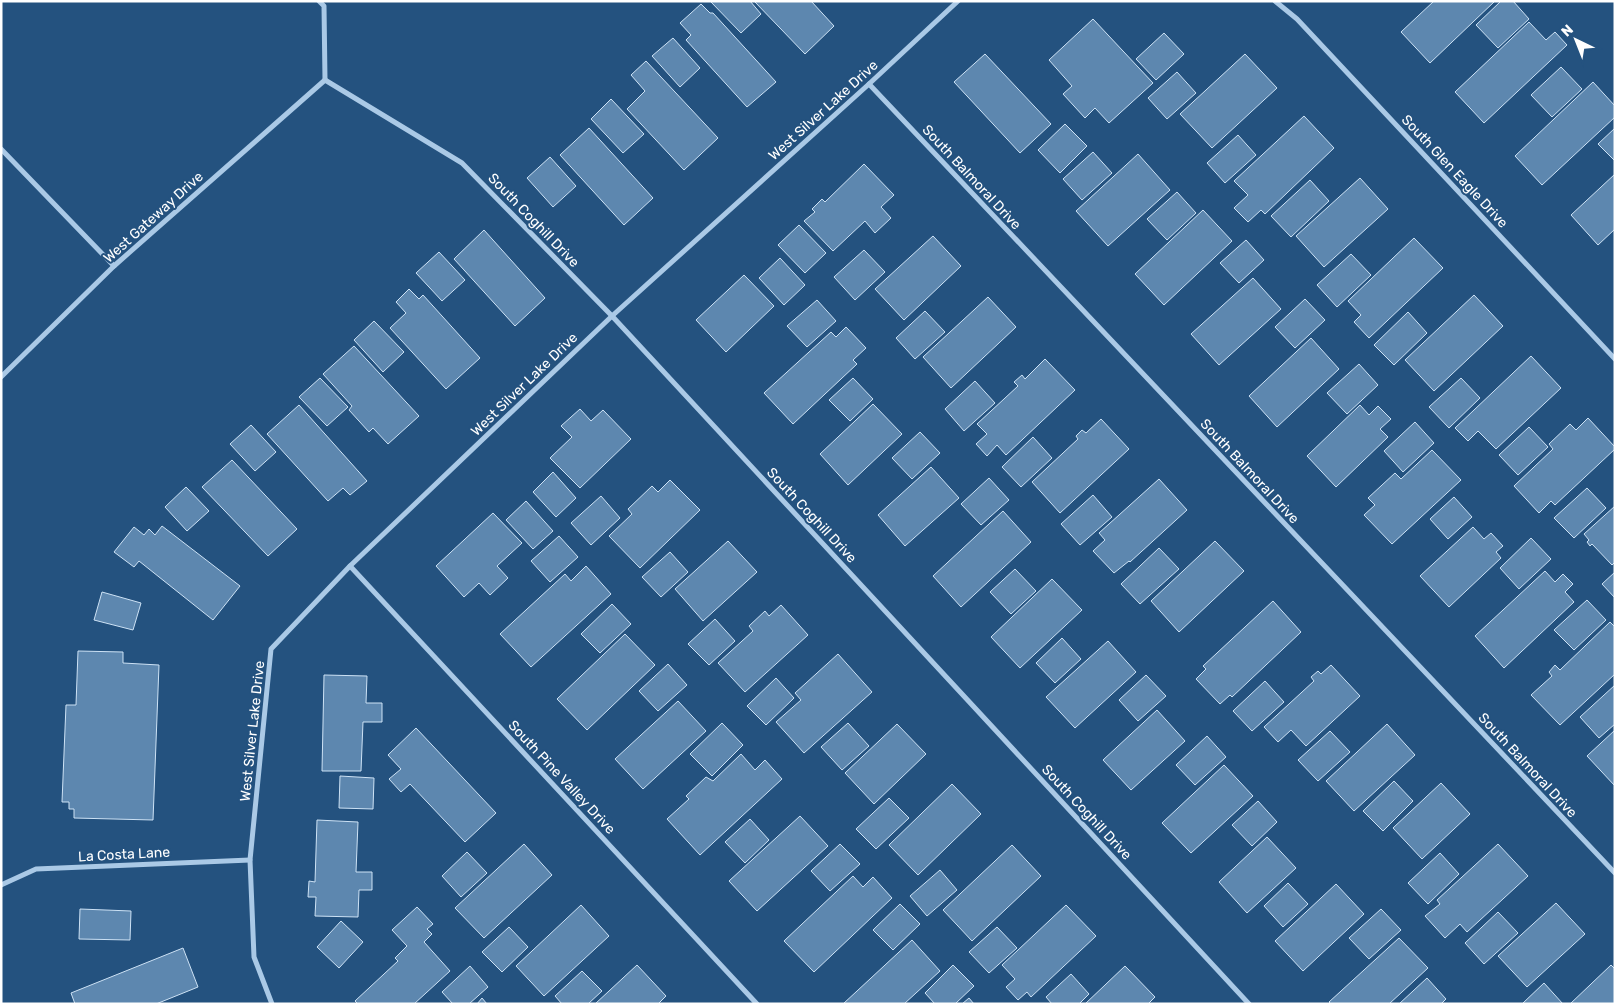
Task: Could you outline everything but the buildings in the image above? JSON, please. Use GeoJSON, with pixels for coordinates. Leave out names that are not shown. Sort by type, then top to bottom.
{"type":"FeatureCollection","features":[{"type":"Feature","properties":{"kind":"street"},"geometry":{"type":"LineString","coordinates":[[319,1],[324,6],[325,80]]}},
{"type":"Feature","properties":{"kind":"street","name":"West Silver Lake Drive"},"geometry":{"type":"LineString","coordinates":[[272,1004],[254,957],[250,860],[271,649],[350,566],[612,316],[958,1]]}},
{"type":"Feature","properties":{"kind":"street","name":"South Glen Eagle Drive"},"geometry":{"type":"LineString","coordinates":[[1275,1],[1297,19],[1615,359]]}},
{"type":"Feature","properties":{"kind":"street","name":"West Gateway Drive"},"geometry":{"type":"LineString","coordinates":[[1,377],[114,266],[325,80]]}},
{"type":"Feature","properties":{"kind":"street","name":"South Coghill Drive"},"geometry":{"type":"LineString","coordinates":[[325,80],[462,163],[612,316],[1250,1004]]}},
{"type":"Feature","properties":{"kind":"street","name":"South Balmoral Drive"},"geometry":{"type":"LineString","coordinates":[[869,84],[1615,873]]}},
{"type":"Feature","properties":{"kind":"street"},"geometry":{"type":"LineString","coordinates":[[1,149],[114,266]]}},
{"type":"Feature","properties":{"kind":"street","name":"South Pine Valley Drive"},"geometry":{"type":"LineString","coordinates":[[350,566],[756,1004]]}},
{"type":"Feature","properties":{"kind":"street","name":"La Costa Lane"},"geometry":{"type":"LineString","coordinates":[[1,886],[36,869],[250,860]]}}]}
